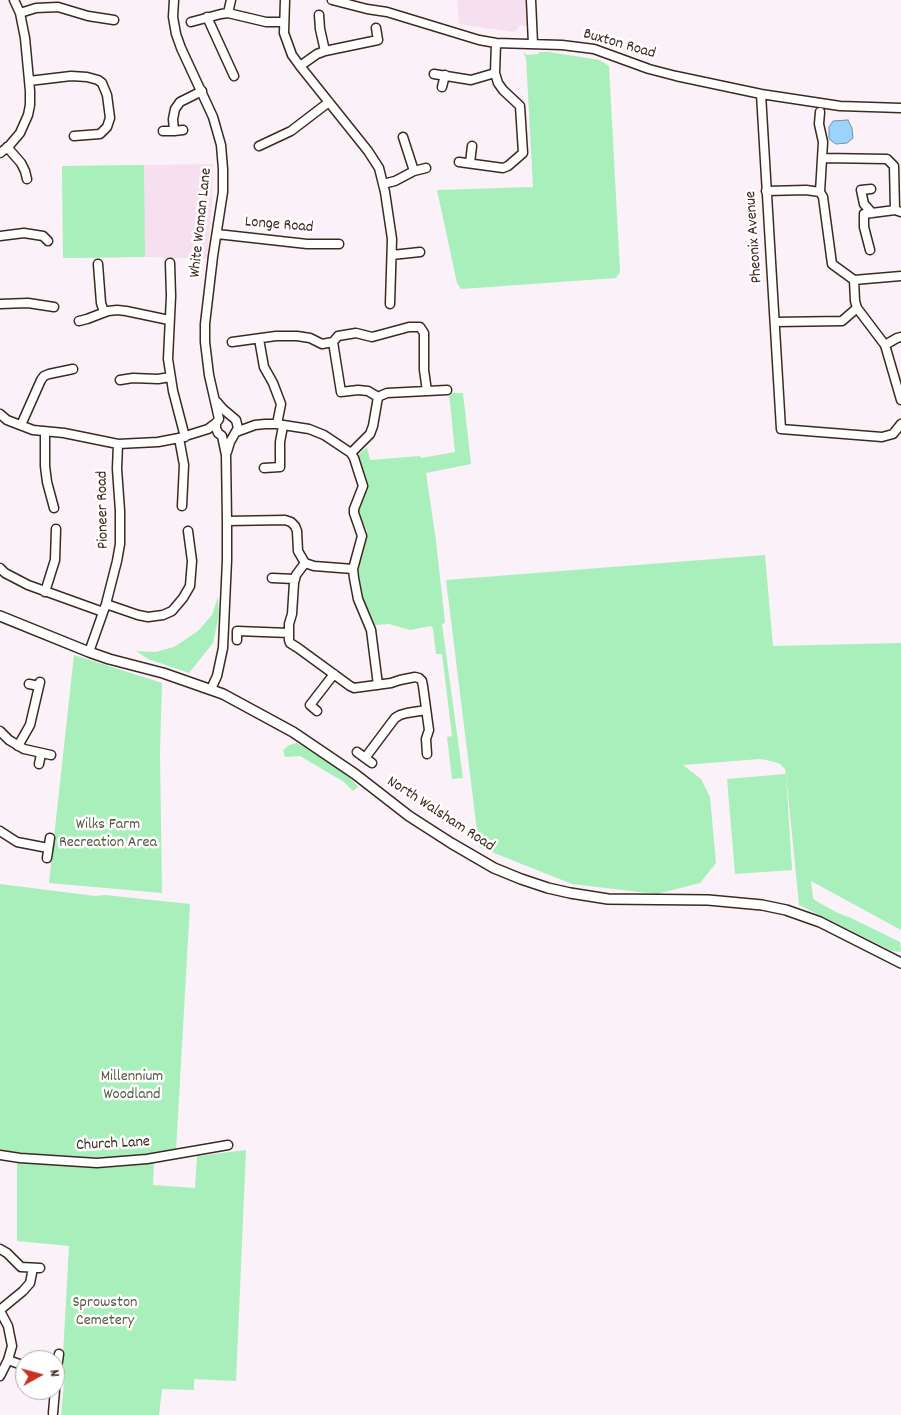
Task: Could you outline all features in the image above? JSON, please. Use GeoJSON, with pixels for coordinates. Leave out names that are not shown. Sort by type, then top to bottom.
{"type":"FeatureCollection","features":[{"type":"Feature","properties":{"kind":"main road","name":"North Walsham Road"},"geometry":{"type":"LineString","coordinates":[[0,614],[16,623],[109,660],[164,673],[222,694],[293,732],[354,774],[409,816],[451,843],[494,868],[521,879],[548,888],[608,899],[741,902],[786,910],[820,922],[901,963]]}},
{"type":"Feature","properties":{"kind":"street"},"geometry":{"type":"LineString","coordinates":[[0,153],[8,148],[20,133],[30,105],[25,38],[20,13],[14,0]]}},
{"type":"Feature","properties":{"kind":"street","name":"White Woman Lane"},"geometry":{"type":"LineString","coordinates":[[174,0],[173,17],[176,34],[216,125],[223,160],[223,192],[208,300],[205,342],[218,421],[216,428],[226,455],[227,560],[223,648],[218,672],[211,690]]}},
{"type":"Feature","properties":{"kind":"street"},"geometry":{"type":"LineString","coordinates":[[228,13],[231,0]]}},
{"type":"Feature","properties":{"kind":"street"},"geometry":{"type":"LineString","coordinates":[[285,0],[284,33],[292,55],[379,168],[390,222],[392,255],[388,301]]}},
{"type":"Feature","properties":{"kind":"street","name":"Buxton Road"},"geometry":{"type":"LineString","coordinates":[[332,0],[387,12],[496,44],[577,46],[594,49],[649,69],[760,94],[840,106],[901,108]]}},
{"type":"Feature","properties":{"kind":"street"},"geometry":{"type":"LineString","coordinates":[[531,0],[532,44]]}},
{"type":"Feature","properties":{"kind":"street"},"geometry":{"type":"LineString","coordinates":[[20,13],[36,8],[58,7],[97,13],[114,20]]}},
{"type":"Feature","properties":{"kind":"street"},"geometry":{"type":"LineString","coordinates":[[191,22],[228,13],[266,22],[284,22]]}},
{"type":"Feature","properties":{"kind":"street"},"geometry":{"type":"LineString","coordinates":[[207,18],[234,76]]}},
{"type":"Feature","properties":{"kind":"street"},"geometry":{"type":"LineString","coordinates":[[316,19],[325,51]]}},
{"type":"Feature","properties":{"kind":"street"},"geometry":{"type":"LineString","coordinates":[[300,66],[317,54],[325,51],[379,45],[376,28]]}},
{"type":"Feature","properties":{"kind":"street"},"geometry":{"type":"LineString","coordinates":[[459,162],[503,168],[523,153],[520,106],[503,90],[495,73],[496,44]]}},
{"type":"Feature","properties":{"kind":"street"},"geometry":{"type":"LineString","coordinates":[[434,74],[471,80],[495,73]]}},
{"type":"Feature","properties":{"kind":"street"},"geometry":{"type":"LineString","coordinates":[[442,87],[444,75]]}},
{"type":"Feature","properties":{"kind":"street"},"geometry":{"type":"LineString","coordinates":[[29,81],[71,76],[87,77],[98,80],[102,84],[107,95],[109,124],[100,134],[77,139]]}},
{"type":"Feature","properties":{"kind":"street"},"geometry":{"type":"LineString","coordinates":[[174,130],[175,108],[180,102],[202,91]]}},
{"type":"Feature","properties":{"kind":"street","name":"Pheonix Avenue"},"geometry":{"type":"LineString","coordinates":[[760,94],[781,429],[882,437],[893,434],[901,424]]}},
{"type":"Feature","properties":{"kind":"street"},"geometry":{"type":"LineString","coordinates":[[263,141],[292,131],[329,102]]}},
{"type":"Feature","properties":{"kind":"street"},"geometry":{"type":"LineString","coordinates":[[820,112],[819,124],[823,142],[820,192],[823,197],[832,264],[854,280],[901,276]]}},
{"type":"Feature","properties":{"kind":"street"},"geometry":{"type":"LineString","coordinates":[[163,131],[183,130]]}},
{"type":"Feature","properties":{"kind":"street"},"geometry":{"type":"LineString","coordinates":[[403,137],[414,171]]}},
{"type":"Feature","properties":{"kind":"street"},"geometry":{"type":"LineString","coordinates":[[470,163],[472,146]]}},
{"type":"Feature","properties":{"kind":"street"},"geometry":{"type":"LineString","coordinates":[[8,148],[18,166],[26,171],[27,179]]}},
{"type":"Feature","properties":{"kind":"street"},"geometry":{"type":"LineString","coordinates":[[823,158],[887,159],[894,166],[898,211],[864,214],[864,227],[870,250]]}},
{"type":"Feature","properties":{"kind":"street"},"geometry":{"type":"LineString","coordinates":[[383,184],[426,168]]}},
{"type":"Feature","properties":{"kind":"street"},"geometry":{"type":"LineString","coordinates":[[871,189],[857,191],[864,204],[872,213]]}},
{"type":"Feature","properties":{"kind":"street"},"geometry":{"type":"LineString","coordinates":[[766,191],[806,190],[820,192]]}},
{"type":"Feature","properties":{"kind":"street"},"geometry":{"type":"LineString","coordinates":[[0,236],[24,233],[44,240]]}},
{"type":"Feature","properties":{"kind":"street","name":"Longe Road"},"geometry":{"type":"LineString","coordinates":[[217,234],[307,244],[339,244]]}},
{"type":"Feature","properties":{"kind":"street"},"geometry":{"type":"LineString","coordinates":[[392,255],[420,252]]}},
{"type":"Feature","properties":{"kind":"street"},"geometry":{"type":"LineString","coordinates":[[170,263],[167,275],[171,296],[168,359],[170,377],[180,419],[185,500]]}},
{"type":"Feature","properties":{"kind":"street"},"geometry":{"type":"LineString","coordinates":[[98,264],[103,274],[101,303],[104,312]]}},
{"type":"Feature","properties":{"kind":"street"},"geometry":{"type":"LineString","coordinates":[[854,280],[857,308],[885,345],[901,400]]}},
{"type":"Feature","properties":{"kind":"street"},"geometry":{"type":"LineString","coordinates":[[0,304],[28,303],[50,306],[46,296]]}},
{"type":"Feature","properties":{"kind":"street"},"geometry":{"type":"LineString","coordinates":[[775,322],[842,321],[857,308]]}},
{"type":"Feature","properties":{"kind":"street"},"geometry":{"type":"LineString","coordinates":[[85,322],[104,312],[117,310],[169,320]]}},
{"type":"Feature","properties":{"kind":"street"},"geometry":{"type":"LineString","coordinates":[[232,342],[297,336],[310,338],[322,344],[333,342],[341,335],[356,333],[372,336],[409,327],[420,327],[424,333],[424,370],[427,391]]}},
{"type":"Feature","properties":{"kind":"street"},"geometry":{"type":"LineString","coordinates":[[885,345],[901,337]]}},
{"type":"Feature","properties":{"kind":"street"},"geometry":{"type":"LineString","coordinates":[[259,339],[264,367],[281,404],[280,442],[284,467],[264,468]]}},
{"type":"Feature","properties":{"kind":"street"},"geometry":{"type":"LineString","coordinates":[[333,342],[341,392],[358,390],[378,397]]}},
{"type":"Feature","properties":{"kind":"street"},"geometry":{"type":"LineString","coordinates":[[21,425],[42,374],[64,374],[73,370]]}},
{"type":"Feature","properties":{"kind":"street"},"geometry":{"type":"LineString","coordinates":[[120,380],[170,377]]}},
{"type":"Feature","properties":{"kind":"street"},"geometry":{"type":"LineString","coordinates":[[378,397],[387,393],[447,390]]}},
{"type":"Feature","properties":{"kind":"street"},"geometry":{"type":"LineString","coordinates":[[351,454],[370,434],[378,397]]}},
{"type":"Feature","properties":{"kind":"street","name":"White Woman Lane"},"geometry":{"type":"LineString","coordinates":[[215,398],[238,428],[226,455]]}},
{"type":"Feature","properties":{"kind":"street"},"geometry":{"type":"LineString","coordinates":[[0,414],[7,420],[34,430],[73,434],[118,444],[158,442],[212,432],[228,437],[255,425]]}},
{"type":"Feature","properties":{"kind":"street"},"geometry":{"type":"LineString","coordinates":[[193,435],[208,429],[223,416],[255,425],[280,425],[316,431],[351,454],[354,458],[363,486],[354,509],[362,536],[353,569],[358,599],[371,630],[378,685]]}},
{"type":"Feature","properties":{"kind":"street"},"geometry":{"type":"LineString","coordinates":[[45,432],[47,501],[54,508]]}},
{"type":"Feature","properties":{"kind":"street","name":"Pioneer Road"},"geometry":{"type":"LineString","coordinates":[[89,652],[106,604],[120,544],[118,444]]}},
{"type":"Feature","properties":{"kind":"street"},"geometry":{"type":"LineString","coordinates":[[227,521],[292,520],[297,531],[298,550],[305,563],[314,566],[353,569]]}},
{"type":"Feature","properties":{"kind":"street"},"geometry":{"type":"LineString","coordinates":[[45,592],[55,560],[54,534]]}},
{"type":"Feature","properties":{"kind":"street"},"geometry":{"type":"LineString","coordinates":[[106,604],[148,617],[163,615],[172,611],[190,586],[192,536]]}},
{"type":"Feature","properties":{"kind":"street"},"geometry":{"type":"LineString","coordinates":[[305,563],[294,580],[292,614],[289,624],[290,643],[354,688],[391,683],[407,678],[419,678],[423,686],[429,730],[423,745],[427,754]]}},
{"type":"Feature","properties":{"kind":"street"},"geometry":{"type":"LineString","coordinates":[[0,568],[18,580],[45,592],[103,612]]}},
{"type":"Feature","properties":{"kind":"street"},"geometry":{"type":"LineString","coordinates":[[272,578],[294,580]]}},
{"type":"Feature","properties":{"kind":"street"},"geometry":{"type":"LineString","coordinates":[[237,640],[238,622]]}},
{"type":"Feature","properties":{"kind":"street"},"geometry":{"type":"LineString","coordinates":[[237,631],[289,633]]}},
{"type":"Feature","properties":{"kind":"street"},"geometry":{"type":"LineString","coordinates":[[310,705],[334,674]]}},
{"type":"Feature","properties":{"kind":"street"},"geometry":{"type":"LineString","coordinates":[[18,746],[30,725],[39,684],[29,684]]}},
{"type":"Feature","properties":{"kind":"street"},"geometry":{"type":"LineString","coordinates":[[302,699],[318,711]]}},
{"type":"Feature","properties":{"kind":"street"},"geometry":{"type":"LineString","coordinates":[[365,758],[395,718],[407,713],[426,710]]}},
{"type":"Feature","properties":{"kind":"street"},"geometry":{"type":"LineString","coordinates":[[0,731],[9,740],[24,749],[51,756]]}},
{"type":"Feature","properties":{"kind":"street"},"geometry":{"type":"LineString","coordinates":[[357,752],[372,763]]}},
{"type":"Feature","properties":{"kind":"street"},"geometry":{"type":"LineString","coordinates":[[39,764],[41,754]]}},
{"type":"Feature","properties":{"kind":"street"},"geometry":{"type":"LineString","coordinates":[[0,831],[17,842],[48,848]]}},
{"type":"Feature","properties":{"kind":"street"},"geometry":{"type":"LineString","coordinates":[[47,858],[50,838]]}},
{"type":"Feature","properties":{"kind":"street","name":"Church Lane"},"geometry":{"type":"LineString","coordinates":[[0,1155],[20,1158],[97,1162],[147,1159],[228,1146]]}},
{"type":"Feature","properties":{"kind":"street"},"geometry":{"type":"LineString","coordinates":[[0,1250],[8,1253],[21,1267],[37,1268],[30,1283],[0,1311],[8,1326],[12,1346],[0,1376]]}},
{"type":"Feature","properties":{"kind":"street"},"geometry":{"type":"LineString","coordinates":[[8,1360],[15,1362]]}},
{"type":"Feature","properties":{"kind":"street"},"geometry":{"type":"LineString","coordinates":[[52,1413],[54,1400]]}},
{"type":"Feature","properties":{"kind":"shaded area"},"geometry":{"type":"Polygon","coordinates":[[[457,0],[532,0],[533,27],[520,25],[513,32],[459,24],[457,0]]]}},
{"type":"Feature","properties":{"kind":"shaded area"},"geometry":{"type":"Polygon","coordinates":[[[213,164],[207,259],[145,257],[63,258],[62,166],[213,164]]]}},
{"type":"Feature","properties":{"kind":"green space"},"geometry":{"type":"Polygon","coordinates":[[[523,52],[527,55],[549,52],[600,60],[609,66],[620,272],[616,278],[461,289],[457,283],[437,190],[533,187],[526,58],[523,52]]]}},
{"type":"Feature","properties":{"kind":"green space"},"geometry":{"type":"Polygon","coordinates":[[[144,165],[145,257],[63,258],[62,166],[144,165]]]}},
{"type":"Feature","properties":{"kind":"green space"},"geometry":{"type":"Polygon","coordinates":[[[449,393],[463,393],[471,464],[426,473],[445,623],[442,624],[463,778],[452,779],[447,737],[452,736],[442,654],[436,654],[433,629],[431,626],[410,630],[389,624],[375,625],[363,599],[358,569],[367,531],[358,512],[367,482],[358,455],[367,447],[370,460],[420,456],[421,458],[455,452],[449,393]]]}},
{"type":"Feature","properties":{"kind":"green space"},"geometry":{"type":"Polygon","coordinates":[[[765,555],[773,646],[901,643],[901,930],[811,881],[813,898],[816,901],[900,942],[901,952],[892,951],[799,905],[786,774],[785,769],[780,764],[771,761],[760,759],[683,765],[701,779],[710,797],[716,863],[700,883],[657,894],[572,884],[479,847],[446,580],[765,555]]]}},
{"type":"Feature","properties":{"kind":"green space"},"geometry":{"type":"Polygon","coordinates":[[[218,597],[219,614],[213,643],[189,673],[148,659],[136,651],[155,652],[174,647],[198,631],[212,615],[218,597]]]}},
{"type":"Feature","properties":{"kind":"green space","name":"Wilks Farm Recreation Area"},"geometry":{"type":"Polygon","coordinates":[[[74,655],[162,683],[160,752],[162,893],[49,883],[74,655]]]}},
{"type":"Feature","properties":{"kind":"green space"},"geometry":{"type":"Polygon","coordinates":[[[297,743],[330,763],[350,778],[358,787],[353,791],[344,782],[300,756],[285,757],[283,750],[289,745],[297,743]]]}},
{"type":"Feature","properties":{"kind":"green space"},"geometry":{"type":"Polygon","coordinates":[[[786,774],[792,870],[735,874],[727,779],[786,774]]]}},
{"type":"Feature","properties":{"kind":"green space","name":"Millennium Woodland"},"geometry":{"type":"Polygon","coordinates":[[[0,884],[95,896],[105,895],[190,904],[176,1151],[108,1158],[32,1155],[0,1151],[0,884]]]}},
{"type":"Feature","properties":{"kind":"green space","name":"Sprowston Cemetery"},"geometry":{"type":"Polygon","coordinates":[[[246,1150],[236,1381],[194,1379],[194,1390],[162,1389],[159,1415],[61,1415],[62,1400],[65,1400],[65,1350],[63,1350],[69,1246],[17,1241],[17,1159],[118,1167],[154,1162],[153,1185],[195,1188],[197,1156],[246,1150]]]}},
{"type":"Feature","properties":{"kind":"water"},"geometry":{"type":"Polygon","coordinates":[[[848,120],[852,128],[853,138],[847,143],[836,144],[829,139],[829,127],[833,121],[848,120]]]}}]}
